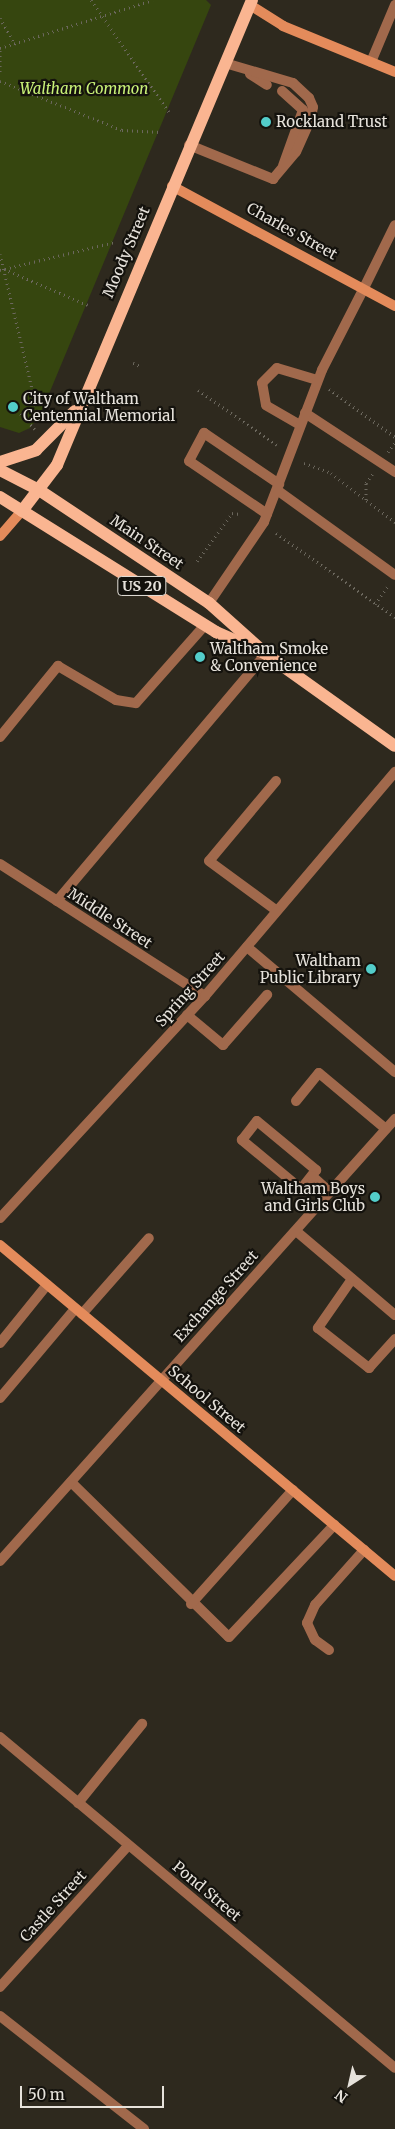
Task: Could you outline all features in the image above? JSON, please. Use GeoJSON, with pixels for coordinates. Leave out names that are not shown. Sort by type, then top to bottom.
{"type":"FeatureCollection","features":[{"type":"Feature","properties":{"kind":"main road","name":"Moody Street"},"geometry":{"type":"LineString","coordinates":[[22,510],[57,465],[249,2]]}},
{"type":"Feature","properties":{"kind":"main road"},"geometry":{"type":"LineString","coordinates":[[0,462],[36,450],[81,404]]}},
{"type":"Feature","properties":{"kind":"main road","name":"Main Street"},"geometry":{"type":"LineString","coordinates":[[0,470],[39,490],[208,603],[266,654],[395,746]]}},
{"type":"Feature","properties":{"kind":"main road","name":"Main Street"},"geometry":{"type":"LineString","coordinates":[[0,497],[205,625],[266,654]]}},
{"type":"Feature","properties":{"kind":"street"},"geometry":{"type":"LineString","coordinates":[[249,2],[283,26],[395,72]]}},
{"type":"Feature","properties":{"kind":"street"},"geometry":{"type":"LineString","coordinates":[[371,62],[395,5]]}},
{"type":"Feature","properties":{"kind":"street"},"geometry":{"type":"LineString","coordinates":[[225,63],[250,74],[267,85]]}},
{"type":"Feature","properties":{"kind":"street"},"geometry":{"type":"LineString","coordinates":[[189,145],[267,178],[281,174],[296,152],[313,107],[293,83],[267,72],[250,74]]}},
{"type":"Feature","properties":{"kind":"street"},"geometry":{"type":"LineString","coordinates":[[281,174],[303,110],[282,91]]}},
{"type":"Feature","properties":{"kind":"street","name":"Charles Street"},"geometry":{"type":"LineString","coordinates":[[172,186],[395,306]]}},
{"type":"Feature","properties":{"kind":"street"},"geometry":{"type":"LineString","coordinates":[[208,603],[267,514],[317,380],[395,225]]}},
{"type":"Feature","properties":{"kind":"street"},"geometry":{"type":"LineString","coordinates":[[300,425],[266,405],[262,383],[278,368],[317,380]]}},
{"type":"Feature","properties":{"kind":"street"},"geometry":{"type":"LineString","coordinates":[[305,414],[395,472]]}},
{"type":"Feature","properties":{"kind":"street"},"geometry":{"type":"LineString","coordinates":[[267,514],[189,461],[204,433],[278,487],[393,579]]}},
{"type":"Feature","properties":{"kind":"street"},"geometry":{"type":"LineString","coordinates":[[0,536],[22,510]]}},
{"type":"Feature","properties":{"kind":"street"},"geometry":{"type":"LineString","coordinates":[[0,737],[58,666],[116,700],[136,703],[205,625]]}},
{"type":"Feature","properties":{"kind":"street"},"geometry":{"type":"LineString","coordinates":[[57,901],[266,654]]}},
{"type":"Feature","properties":{"kind":"street","name":"Spring Street"},"geometry":{"type":"LineString","coordinates":[[0,1218],[205,996],[395,772]]}},
{"type":"Feature","properties":{"kind":"street"},"geometry":{"type":"LineString","coordinates":[[276,781],[210,861],[277,911]]}},
{"type":"Feature","properties":{"kind":"street","name":"Middle Street"},"geometry":{"type":"LineString","coordinates":[[0,864],[205,996]]}},
{"type":"Feature","properties":{"kind":"street"},"geometry":{"type":"LineString","coordinates":[[247,946],[395,1072]]}},
{"type":"Feature","properties":{"kind":"street"},"geometry":{"type":"LineString","coordinates":[[187,1015],[223,1045],[267,994]]}},
{"type":"Feature","properties":{"kind":"street"},"geometry":{"type":"LineString","coordinates":[[296,1101],[319,1073],[386,1129]]}},
{"type":"Feature","properties":{"kind":"street","name":"Exchange Street"},"geometry":{"type":"LineString","coordinates":[[0,1561],[395,1119]]}},
{"type":"Feature","properties":{"kind":"street"},"geometry":{"type":"LineString","coordinates":[[258,1121],[316,1170],[312,1176],[300,1189],[242,1140],[258,1121]]}},
{"type":"Feature","properties":{"kind":"street"},"geometry":{"type":"LineString","coordinates":[[312,1176],[330,1192]]}},
{"type":"Feature","properties":{"kind":"street"},"geometry":{"type":"LineString","coordinates":[[296,1230],[395,1315]]}},
{"type":"Feature","properties":{"kind":"street"},"geometry":{"type":"LineString","coordinates":[[0,1398],[149,1238]]}},
{"type":"Feature","properties":{"kind":"street","name":"School Street"},"geometry":{"type":"LineString","coordinates":[[0,1246],[395,1576]]}},
{"type":"Feature","properties":{"kind":"street"},"geometry":{"type":"LineString","coordinates":[[352,1279],[318,1328],[369,1368],[395,1339]]}},
{"type":"Feature","properties":{"kind":"street"},"geometry":{"type":"LineString","coordinates":[[0,1343],[47,1285]]}},
{"type":"Feature","properties":{"kind":"street"},"geometry":{"type":"LineString","coordinates":[[71,1482],[191,1604],[229,1637],[334,1525]]}},
{"type":"Feature","properties":{"kind":"street"},"geometry":{"type":"LineString","coordinates":[[191,1604],[293,1490]]}},
{"type":"Feature","properties":{"kind":"street"},"geometry":{"type":"LineString","coordinates":[[329,1650],[315,1640],[307,1623],[315,1605],[364,1550]]}},
{"type":"Feature","properties":{"kind":"street"},"geometry":{"type":"LineString","coordinates":[[78,1803],[142,1724]]}},
{"type":"Feature","properties":{"kind":"street","name":"Pond Street"},"geometry":{"type":"LineString","coordinates":[[0,1737],[395,2068]]}},
{"type":"Feature","properties":{"kind":"street","name":"Castle Street"},"geometry":{"type":"LineString","coordinates":[[0,1987],[128,1846]]}},
{"type":"Feature","properties":{"kind":"street"},"geometry":{"type":"LineString","coordinates":[[0,2016],[144,2129]]}},
{"type":"Feature","properties":{"kind":"path"},"geometry":{"type":"LineString","coordinates":[[91,0],[169,112]]}},
{"type":"Feature","properties":{"kind":"path"},"geometry":{"type":"LineString","coordinates":[[0,72],[0,48],[153,0]]}},
{"type":"Feature","properties":{"kind":"path"},"geometry":{"type":"LineString","coordinates":[[0,18],[15,44]]}},
{"type":"Feature","properties":{"kind":"path"},"geometry":{"type":"LineString","coordinates":[[0,81],[113,127],[161,132]]}},
{"type":"Feature","properties":{"kind":"path"},"geometry":{"type":"LineString","coordinates":[[2,270],[115,242]]}},
{"type":"Feature","properties":{"kind":"path"},"geometry":{"type":"LineString","coordinates":[[0,254],[2,270],[40,422]]}},
{"type":"Feature","properties":{"kind":"path"},"geometry":{"type":"LineString","coordinates":[[2,270],[88,305]]}},
{"type":"Feature","properties":{"kind":"path"},"geometry":{"type":"LineString","coordinates":[[133,364],[140,366]]}},
{"type":"Feature","properties":{"kind":"path"},"geometry":{"type":"LineString","coordinates":[[328,388],[395,436]]}},
{"type":"Feature","properties":{"kind":"path"},"geometry":{"type":"LineString","coordinates":[[198,390],[277,445]]}},
{"type":"Feature","properties":{"kind":"path"},"geometry":{"type":"LineString","coordinates":[[17,410],[36,430]]}},
{"type":"Feature","properties":{"kind":"path"},"geometry":{"type":"LineString","coordinates":[[304,463],[331,473],[395,522]]}},
{"type":"Feature","properties":{"kind":"path"},"geometry":{"type":"LineString","coordinates":[[197,561],[232,513],[241,514]]}},
{"type":"Feature","properties":{"kind":"path"},"geometry":{"type":"LineString","coordinates":[[276,533],[395,617]]}},
{"type":"Feature","properties":{"kind":"path"},"geometry":{"type":"LineString","coordinates":[[376,604],[393,579]]}},
{"type":"Feature","properties":{"kind":"green space","name":"Waltham Common"},"geometry":{"type":"Polygon","coordinates":[[[0,0],[206,0],[211,5],[41,413],[30,428],[19,433],[0,427],[0,0]]]}},
{"type":"Feature","properties":{"kind":"place","name":"Rockland Trust"},"geometry":{"type":"Point","coordinates":[266,122]}},
{"type":"Feature","properties":{"kind":"place","name":"City of Waltham Centennial Memorial"},"geometry":{"type":"Point","coordinates":[13,407]}},
{"type":"Feature","properties":{"kind":"place","name":"Waltham Smoke & Convenience"},"geometry":{"type":"Point","coordinates":[200,657]}},
{"type":"Feature","properties":{"kind":"place","name":"Waltham Public Library"},"geometry":{"type":"Point","coordinates":[371,969]}},
{"type":"Feature","properties":{"kind":"place","name":"Waltham Boys and Girls Club"},"geometry":{"type":"Point","coordinates":[375,1197]}}]}
